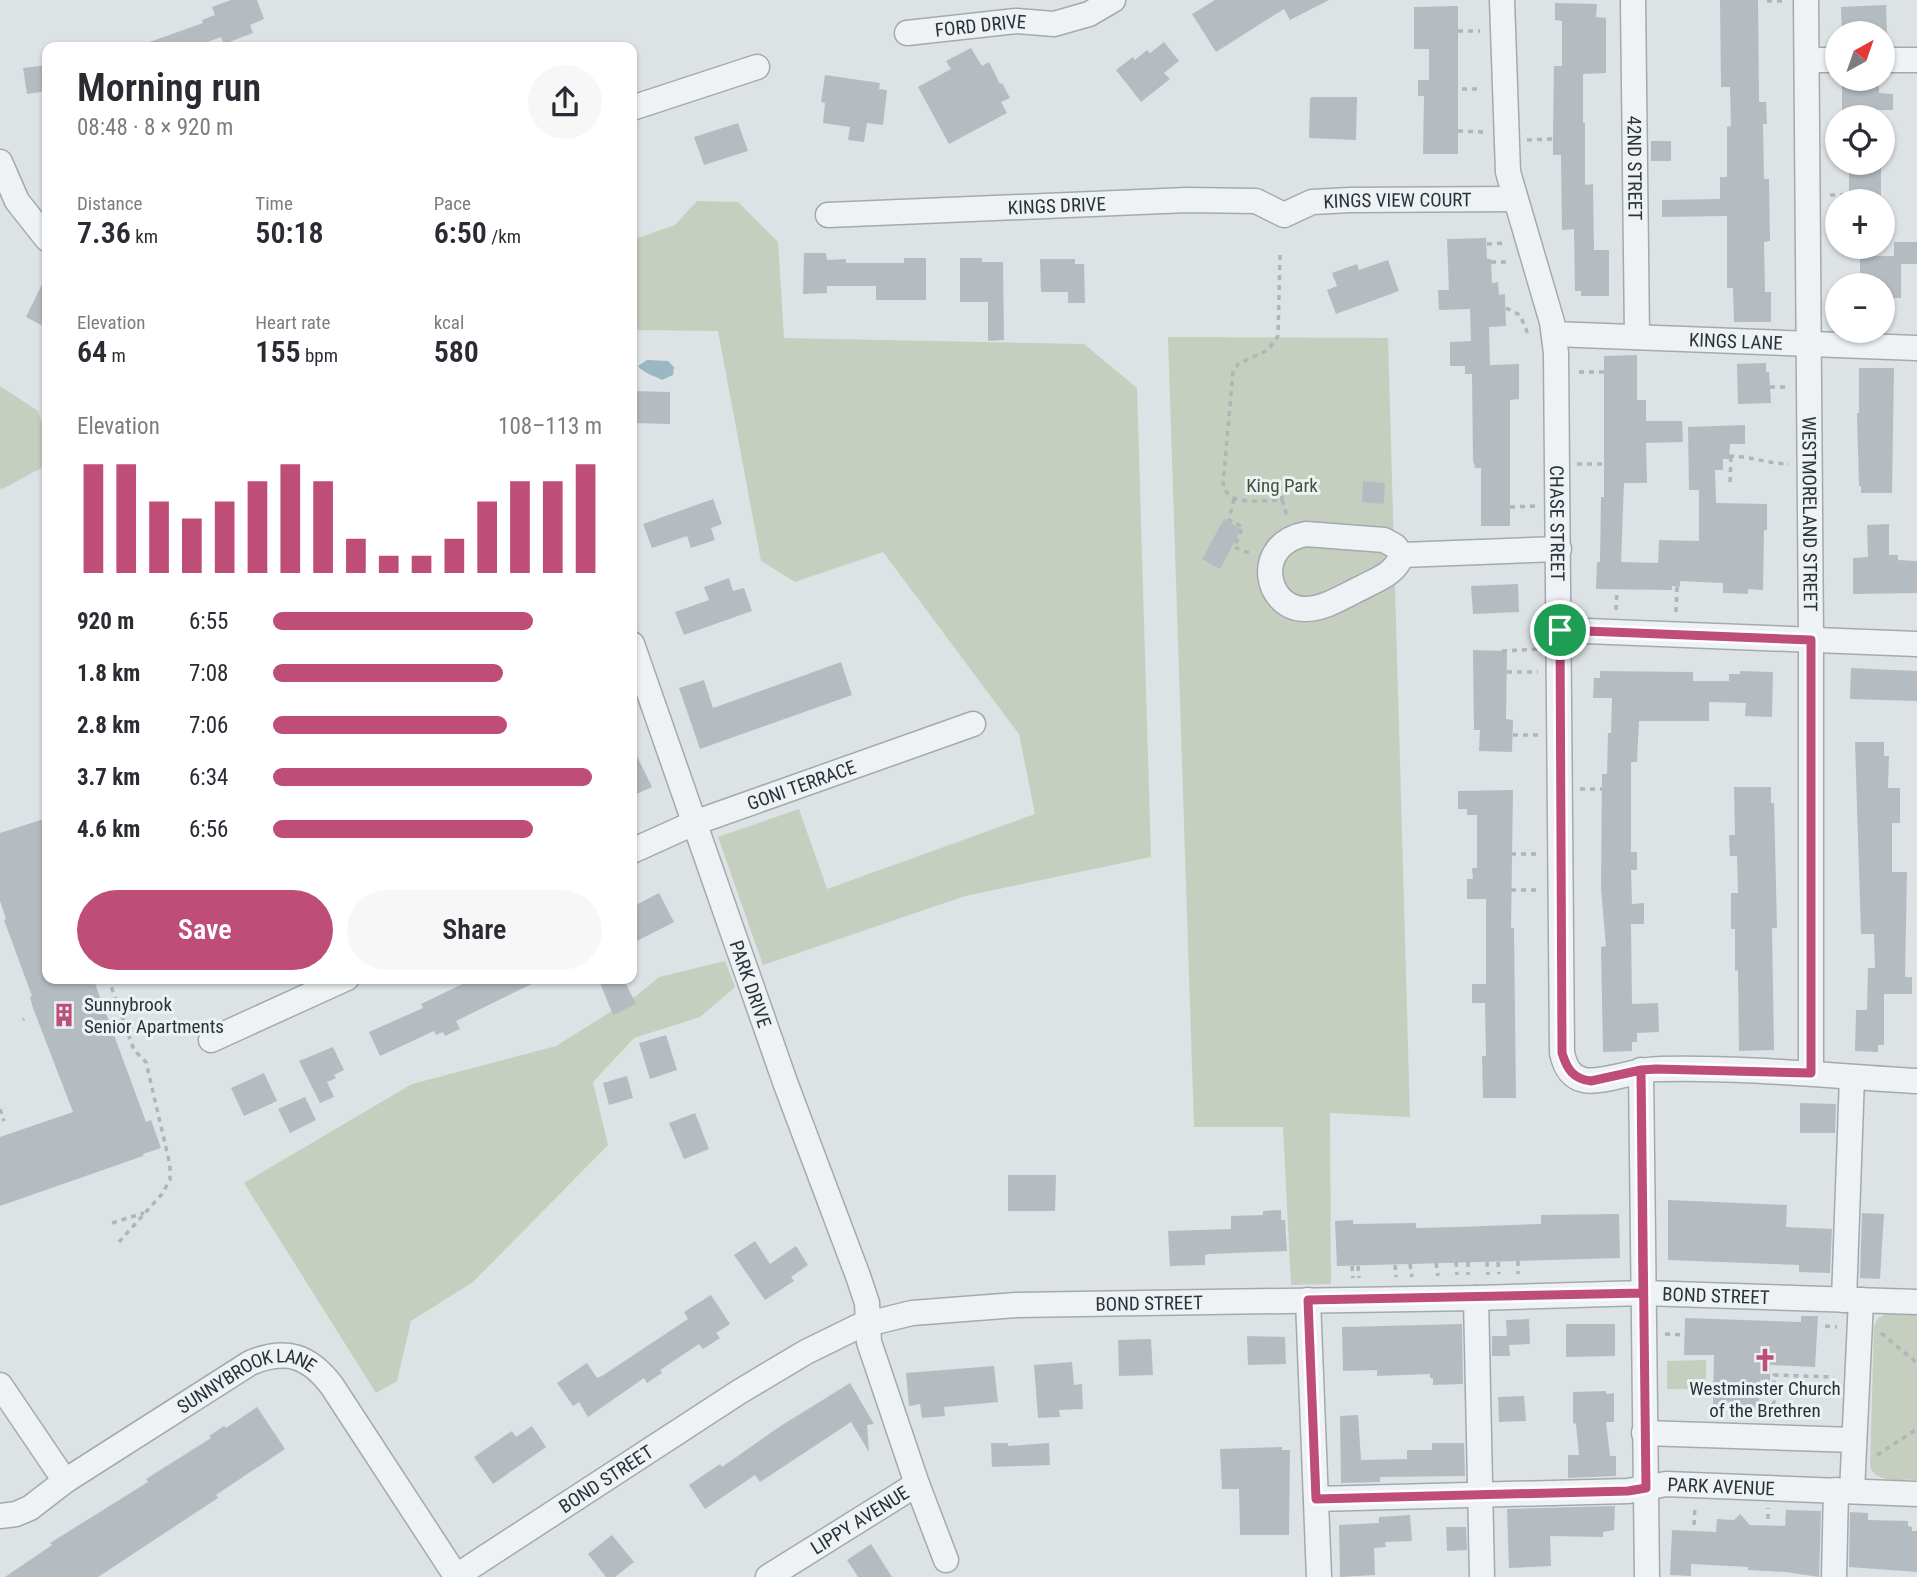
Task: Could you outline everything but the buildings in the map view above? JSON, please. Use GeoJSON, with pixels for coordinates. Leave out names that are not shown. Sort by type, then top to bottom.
{"type":"FeatureCollection","features":[{"type":"Feature","properties":{"kind":"street","name":"FORD DRIVE"},"geometry":{"type":"LineString","coordinates":[[906,33],[1016,21],[1055,24],[1089,14],[1113,0]]}},
{"type":"Feature","properties":{"kind":"street","name":"CHASE STREET"},"geometry":{"type":"LineString","coordinates":[[1502,0],[1508,172],[1554,334],[1560,630],[1562,1053],[1566,1067],[1583,1080],[1591,1081],[1641,1070]]}},
{"type":"Feature","properties":{"kind":"street","name":"42ND STREET"},"geometry":{"type":"LineString","coordinates":[[1633,0],[1637,337]]}},
{"type":"Feature","properties":{"kind":"street","name":"WESTMORELAND STREET"},"geometry":{"type":"LineString","coordinates":[[1797,1],[1807,60],[1811,1073]]}},
{"type":"Feature","properties":{"kind":"street"},"geometry":{"type":"LineString","coordinates":[[1807,60],[1825,60]]}},
{"type":"Feature","properties":{"kind":"street"},"geometry":{"type":"LineString","coordinates":[[1895,60],[1917,60]]}},
{"type":"Feature","properties":{"kind":"street"},"geometry":{"type":"LineString","coordinates":[[637,106],[757,67]]}},
{"type":"Feature","properties":{"kind":"street"},"geometry":{"type":"LineString","coordinates":[[0,162],[17,201],[42,233]]}},
{"type":"Feature","properties":{"kind":"street","name":"KINGS VIEW COURT"},"geometry":{"type":"LineString","coordinates":[[1284,215],[1312,202],[1515,199]]}},
{"type":"Feature","properties":{"kind":"street","name":"KINGS DRIVE"},"geometry":{"type":"LineString","coordinates":[[828,215],[1187,200],[1256,201],[1284,215]]}},
{"type":"Feature","properties":{"kind":"street","name":"KINGS LANE"},"geometry":{"type":"LineString","coordinates":[[1554,334],[1917,348]]}},
{"type":"Feature","properties":{"kind":"street"},"geometry":{"type":"LineString","coordinates":[[1320,534],[1384,540],[1402,555],[1398,565],[1389,573],[1332,603],[1312,609],[1291,606],[1280,597],[1272,585],[1271,561],[1281,544],[1296,536],[1320,534]]}},
{"type":"Feature","properties":{"kind":"street"},"geometry":{"type":"LineString","coordinates":[[1402,555],[1559,549]]}},
{"type":"Feature","properties":{"kind":"street"},"geometry":{"type":"LineString","coordinates":[[1560,630],[1917,644]]}},
{"type":"Feature","properties":{"kind":"street","name":"PARK DRIVE"},"geometry":{"type":"LineString","coordinates":[[637,658],[785,1082],[858,1276],[867,1303],[868,1322]]}},
{"type":"Feature","properties":{"kind":"street","name":"GONI TERRACE"},"geometry":{"type":"LineString","coordinates":[[637,848],[694,823],[973,723]]}},
{"type":"Feature","properties":{"kind":"street"},"geometry":{"type":"LineString","coordinates":[[211,1040],[334,984]]}},
{"type":"Feature","properties":{"kind":"street"},"geometry":{"type":"LineString","coordinates":[[1647,1577],[1641,1070],[1811,1073],[1917,1080]]}},
{"type":"Feature","properties":{"kind":"street"},"geometry":{"type":"LineString","coordinates":[[1834,1577],[1844,1490],[1854,1440],[1852,1077]]}},
{"type":"Feature","properties":{"kind":"street"},"geometry":{"type":"LineString","coordinates":[[1472,1287],[1482,1577]]}},
{"type":"Feature","properties":{"kind":"street","name":"BOND STREET"},"geometry":{"type":"LineString","coordinates":[[456,1577],[738,1392],[806,1352],[868,1322],[912,1313],[998,1306],[1308,1300],[1472,1287],[1917,1302]]}},
{"type":"Feature","properties":{"kind":"street"},"geometry":{"type":"LineString","coordinates":[[1308,1300],[1319,1577]]}},
{"type":"Feature","properties":{"kind":"street","name":"LIPPY AVENUE"},"geometry":{"type":"LineString","coordinates":[[868,1322],[869,1342],[946,1560]]}},
{"type":"Feature","properties":{"kind":"street","name":"SUNNYBROOK LANE"},"geometry":{"type":"LineString","coordinates":[[0,1516],[24,1512],[65,1481],[250,1363],[279,1355],[297,1357],[323,1374],[456,1577]]}},
{"type":"Feature","properties":{"kind":"street"},"geometry":{"type":"LineString","coordinates":[[0,1385],[65,1481]]}},
{"type":"Feature","properties":{"kind":"street"},"geometry":{"type":"LineString","coordinates":[[1644,1433],[1854,1440]]}},
{"type":"Feature","properties":{"kind":"street","name":"LIPPY AVENUE"},"geometry":{"type":"LineString","coordinates":[[768,1577],[917,1484]]}},
{"type":"Feature","properties":{"kind":"street","name":"PARK AVENUE"},"geometry":{"type":"LineString","coordinates":[[1316,1499],[1628,1491],[1666,1484],[1917,1494]]}},
{"type":"Feature","properties":{"kind":"path"},"geometry":{"type":"LineString","coordinates":[[1767,1],[1797,1]]}},
{"type":"Feature","properties":{"kind":"path"},"geometry":{"type":"LineString","coordinates":[[1458,32],[1482,31]]}},
{"type":"Feature","properties":{"kind":"path"},"geometry":{"type":"LineString","coordinates":[[1462,89],[1482,89]]}},
{"type":"Feature","properties":{"kind":"path"},"geometry":{"type":"LineString","coordinates":[[1458,131],[1484,132]]}},
{"type":"Feature","properties":{"kind":"path"},"geometry":{"type":"LineString","coordinates":[[1527,140],[1553,139]]}},
{"type":"Feature","properties":{"kind":"path"},"geometry":{"type":"LineString","coordinates":[[1487,244],[1509,243]]}},
{"type":"Feature","properties":{"kind":"path"},"geometry":{"type":"LineString","coordinates":[[1280,255],[1278,336],[1268,350],[1238,364],[1233,372],[1223,484],[1227,494],[1234,499],[1282,500]]}},
{"type":"Feature","properties":{"kind":"path"},"geometry":{"type":"LineString","coordinates":[[1491,262],[1515,261]]}},
{"type":"Feature","properties":{"kind":"path"},"geometry":{"type":"LineString","coordinates":[[1506,308],[1520,316],[1528,334]]}},
{"type":"Feature","properties":{"kind":"path"},"geometry":{"type":"LineString","coordinates":[[1575,372],[1604,372]]}},
{"type":"Feature","properties":{"kind":"path"},"geometry":{"type":"LineString","coordinates":[[1770,387],[1791,387]]}},
{"type":"Feature","properties":{"kind":"path"},"geometry":{"type":"LineString","coordinates":[[1730,481],[1730,456],[1792,464]]}},
{"type":"Feature","properties":{"kind":"path"},"geometry":{"type":"LineString","coordinates":[[1577,464],[1603,464]]}},
{"type":"Feature","properties":{"kind":"path"},"geometry":{"type":"LineString","coordinates":[[1282,486],[1283,508]]}},
{"type":"Feature","properties":{"kind":"path"},"geometry":{"type":"LineString","coordinates":[[1234,499],[1229,520],[1244,527],[1234,547],[1246,552]]}},
{"type":"Feature","properties":{"kind":"path"},"geometry":{"type":"LineString","coordinates":[[1510,507],[1538,506]]}},
{"type":"Feature","properties":{"kind":"path"},"geometry":{"type":"LineString","coordinates":[[1676,612],[1677,586]]}},
{"type":"Feature","properties":{"kind":"path"},"geometry":{"type":"LineString","coordinates":[[1616,610],[1617,590]]}},
{"type":"Feature","properties":{"kind":"path"},"geometry":{"type":"LineString","coordinates":[[1502,650],[1540,649]]}},
{"type":"Feature","properties":{"kind":"path"},"geometry":{"type":"LineString","coordinates":[[1507,672],[1540,672]]}},
{"type":"Feature","properties":{"kind":"path"},"geometry":{"type":"LineString","coordinates":[[1513,735],[1541,735]]}},
{"type":"Feature","properties":{"kind":"path"},"geometry":{"type":"LineString","coordinates":[[1580,789],[1602,789]]}},
{"type":"Feature","properties":{"kind":"path"},"geometry":{"type":"LineString","coordinates":[[1511,854],[1542,854]]}},
{"type":"Feature","properties":{"kind":"path"},"geometry":{"type":"LineString","coordinates":[[1511,890],[1542,890]]}},
{"type":"Feature","properties":{"kind":"path"},"geometry":{"type":"LineString","coordinates":[[110,984],[134,1050],[146,1062],[170,1165],[170,1180],[167,1186],[119,1242]]}},
{"type":"Feature","properties":{"kind":"path"},"geometry":{"type":"LineString","coordinates":[[0,1109],[4,1121]]}},
{"type":"Feature","properties":{"kind":"path"},"geometry":{"type":"LineString","coordinates":[[112,1223],[145,1212]]}},
{"type":"Feature","properties":{"kind":"path"},"geometry":{"type":"LineString","coordinates":[[1518,1261],[1518,1274]]}},
{"type":"Feature","properties":{"kind":"path"},"geometry":{"type":"LineString","coordinates":[[1456,1262],[1457,1275]]}},
{"type":"Feature","properties":{"kind":"path"},"geometry":{"type":"LineString","coordinates":[[1468,1262],[1472,1287]]}},
{"type":"Feature","properties":{"kind":"path"},"geometry":{"type":"LineString","coordinates":[[1487,1262],[1488,1275]]}},
{"type":"Feature","properties":{"kind":"path"},"geometry":{"type":"LineString","coordinates":[[1498,1262],[1499,1274]]}},
{"type":"Feature","properties":{"kind":"path"},"geometry":{"type":"LineString","coordinates":[[1436,1263],[1438,1276]]}},
{"type":"Feature","properties":{"kind":"path"},"geometry":{"type":"LineString","coordinates":[[1410,1264],[1412,1277]]}},
{"type":"Feature","properties":{"kind":"path"},"geometry":{"type":"LineString","coordinates":[[1395,1265],[1396,1277]]}},
{"type":"Feature","properties":{"kind":"path"},"geometry":{"type":"LineString","coordinates":[[1352,1266],[1353,1278]]}},
{"type":"Feature","properties":{"kind":"path"},"geometry":{"type":"LineString","coordinates":[[1358,1266],[1359,1278]]}},
{"type":"Feature","properties":{"kind":"path"},"geometry":{"type":"LineString","coordinates":[[1825,1326],[1843,1327]]}},
{"type":"Feature","properties":{"kind":"path"},"geometry":{"type":"LineString","coordinates":[[1877,1329],[1917,1363]]}},
{"type":"Feature","properties":{"kind":"path"},"geometry":{"type":"LineString","coordinates":[[1663,1334],[1685,1335]]}},
{"type":"Feature","properties":{"kind":"path"},"geometry":{"type":"LineString","coordinates":[[1763,1421],[1774,1402],[1774,1375],[1839,1377]]}},
{"type":"Feature","properties":{"kind":"path"},"geometry":{"type":"LineString","coordinates":[[1872,1458],[1917,1429]]}},
{"type":"Feature","properties":{"kind":"path"},"geometry":{"type":"LineString","coordinates":[[1694,1525],[1695,1503]]}},
{"type":"Feature","properties":{"kind":"green space"},"geometry":{"type":"Polygon","coordinates":[[[697,201],[738,202],[778,242],[784,338],[1084,344],[1137,388],[1151,857],[965,896],[763,965],[718,837],[799,809],[827,889],[1035,814],[1019,734],[883,552],[795,582],[761,561],[718,331],[637,330],[637,238],[675,225],[697,201]]]}},
{"type":"Feature","properties":{"kind":"green space","name":"King Park"},"geometry":{"type":"Polygon","coordinates":[[[1168,337],[1388,338],[1410,1117],[1330,1113],[1331,1284],[1291,1285],[1283,1127],[1194,1127],[1168,337]]]}},
{"type":"Feature","properties":{"kind":"green space"},"geometry":{"type":"Polygon","coordinates":[[[0,386],[38,411],[42,423],[42,468],[0,488],[0,386]]]}},
{"type":"Feature","properties":{"kind":"green space"},"geometry":{"type":"Polygon","coordinates":[[[725,961],[735,987],[700,1017],[634,1038],[593,1082],[608,1145],[473,1282],[411,1321],[397,1381],[376,1393],[244,1183],[412,1084],[556,1046],[636,996],[659,977],[725,961]]]}},
{"type":"Feature","properties":{"kind":"green space"},"geometry":{"type":"Polygon","coordinates":[[[1886,1314],[1917,1315],[1917,1480],[1884,1478],[1878,1476],[1870,1467],[1874,1326],[1878,1318],[1886,1314]]]}},
{"type":"Feature","properties":{"kind":"green space"},"geometry":{"type":"Polygon","coordinates":[[[1706,1360],[1706,1389],[1667,1389],[1667,1361],[1706,1360]]]}},
{"type":"Feature","properties":{"kind":"water"},"geometry":{"type":"Polygon","coordinates":[[[647,360],[668,361],[674,367],[673,375],[662,380],[646,372],[638,366],[647,360]]]}},
{"type":"Feature","properties":{"kind":"place","name":"Sunnybrook Senior Apartments"},"geometry":{"type":"Point","coordinates":[64,1015]}},
{"type":"Feature","properties":{"kind":"place","name":"Westminster Church of the Brethren"},"geometry":{"type":"Point","coordinates":[1765,1360]}},
{"type":"Feature","properties":{"kind":"route"},"geometry":{"type":"LineString","coordinates":[[1560,630],[1562,1053],[1566,1067],[1583,1080],[1591,1081],[1641,1070],[1643,1293],[1308,1300],[1316,1499],[1481,1496],[1628,1491],[1646,1488],[1641,1070],[1811,1073],[1811,640],[1560,630]]}}]}
